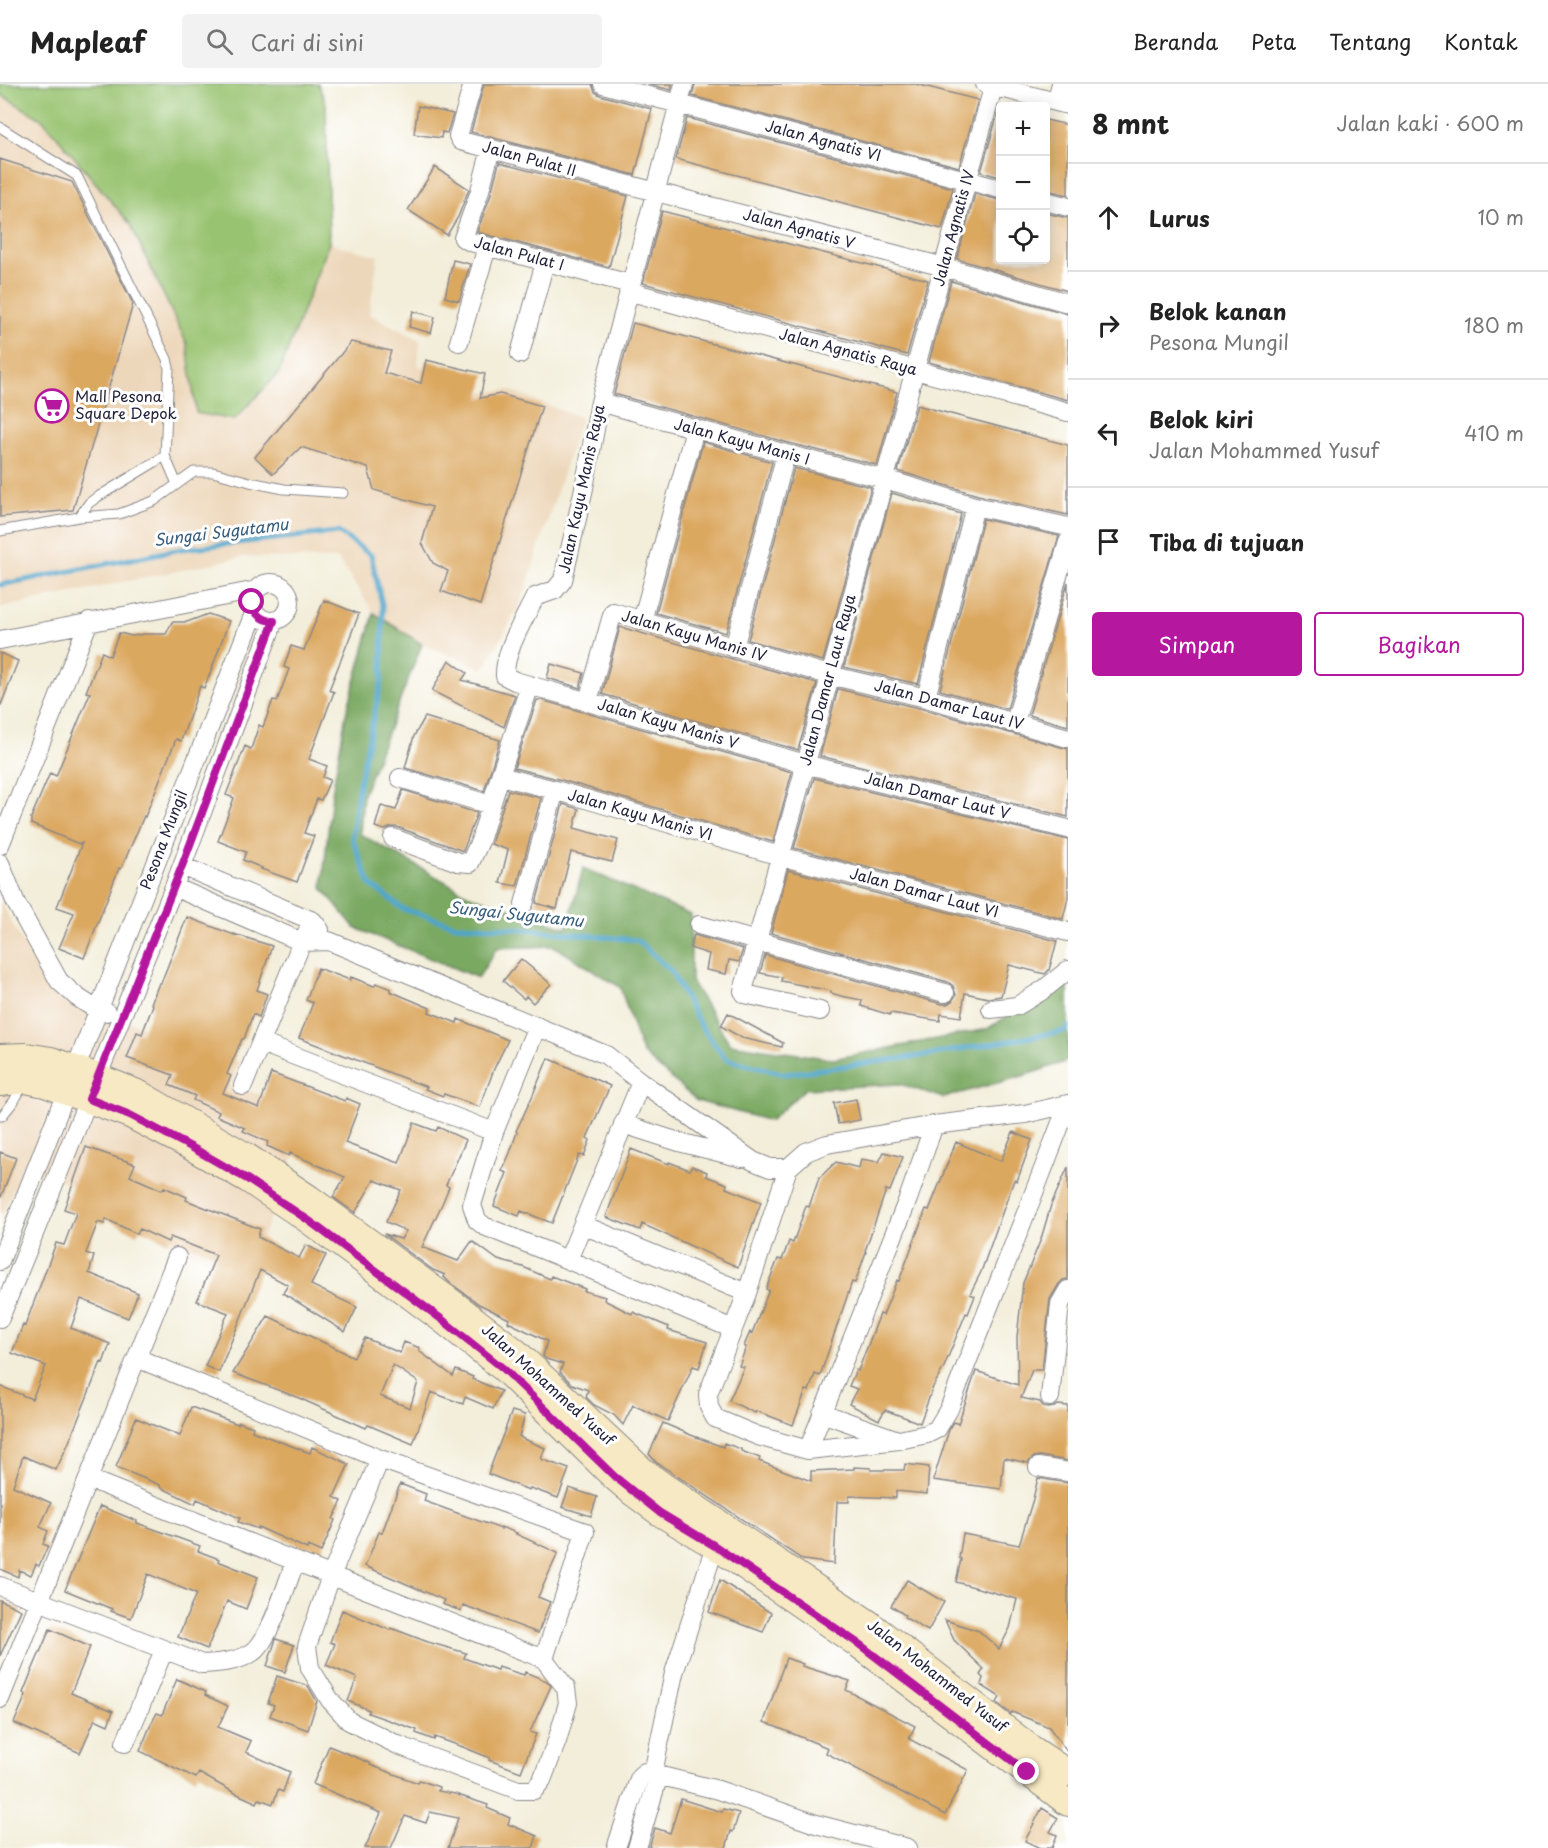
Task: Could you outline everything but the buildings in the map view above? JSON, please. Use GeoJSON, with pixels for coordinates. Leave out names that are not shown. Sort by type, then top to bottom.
{"type":"FeatureCollection","features":[{"type":"Feature","properties":{"kind":"main road","name":"Jalan Mohammed Yusuf"},"geometry":{"type":"LineString","coordinates":[[0,1058],[26,1056],[51,1060],[79,1091],[191,1147],[247,1179],[308,1220],[444,1321],[504,1369],[633,1493],[859,1644],[1068,1803]]}},
{"type":"Feature","properties":{"kind":"main road","name":"Jalan Mohammed Yusuf"},"geometry":{"type":"LineString","coordinates":[[0,1083],[26,1080],[79,1091],[140,1094],[246,1156],[309,1198],[515,1351],[643,1471],[870,1624],[1023,1742],[1068,1773]]}},
{"type":"Feature","properties":{"kind":"street","name":"Jalan Pulat II"},"geometry":{"type":"LineString","coordinates":[[473,84],[458,136],[462,141],[655,191]]}},
{"type":"Feature","properties":{"kind":"street","name":"Jalan Agnatis VI"},"geometry":{"type":"LineString","coordinates":[[603,84],[996,188]]}},
{"type":"Feature","properties":{"kind":"street","name":"Jalan Kayu Manis Raya"},"geometry":{"type":"LineString","coordinates":[[530,685],[505,676],[505,665],[535,597],[555,590],[563,580],[584,488],[600,402],[684,84]]}},
{"type":"Feature","properties":{"kind":"street"},"geometry":{"type":"LineString","coordinates":[[990,85],[1062,97]]}},
{"type":"Feature","properties":{"kind":"street","name":"Jalan Agnatis IV"},"geometry":{"type":"LineString","coordinates":[[916,370],[990,85]]}},
{"type":"Feature","properties":{"kind":"street","name":"Jalan Pulat I"},"geometry":{"type":"LineString","coordinates":[[491,149],[479,194],[463,238],[629,288]]}},
{"type":"Feature","properties":{"kind":"street","name":"Jalan Agnatis V"},"geometry":{"type":"LineString","coordinates":[[655,191],[944,267],[1068,303]]}},
{"type":"Feature","properties":{"kind":"street"},"geometry":{"type":"LineString","coordinates":[[1050,202],[1068,207]]}},
{"type":"Feature","properties":{"kind":"street"},"geometry":{"type":"LineString","coordinates":[[459,342],[487,247]]}},
{"type":"Feature","properties":{"kind":"street"},"geometry":{"type":"LineString","coordinates":[[520,354],[544,262]]}},
{"type":"Feature","properties":{"kind":"street","name":"Jalan Agnatis Raya"},"geometry":{"type":"LineString","coordinates":[[629,288],[1068,412]]}},
{"type":"Feature","properties":{"kind":"street","name":"Jalan Damar Laut Raya"},"geometry":{"type":"LineString","coordinates":[[820,1011],[745,994],[743,991],[829,675],[916,370]]}},
{"type":"Feature","properties":{"kind":"street","name":"Jalan Kayu Manis I"},"geometry":{"type":"LineString","coordinates":[[600,402],[885,479],[975,506],[1068,527]]}},
{"type":"Feature","properties":{"kind":"street"},"geometry":{"type":"LineString","coordinates":[[642,621],[695,429]]}},
{"type":"Feature","properties":{"kind":"street"},"geometry":{"type":"LineString","coordinates":[[734,648],[786,454]]}},
{"type":"Feature","properties":{"kind":"street"},"geometry":{"type":"LineString","coordinates":[[926,698],[975,506]]}},
{"type":"Feature","properties":{"kind":"street"},"geometry":{"type":"LineString","coordinates":[[1015,722],[1068,542]]}},
{"type":"Feature","properties":{"kind":"street"},"geometry":{"type":"LineString","coordinates":[[273,583],[284,587],[288,592],[289,610],[280,619],[274,621],[261,618],[255,610],[252,602],[261,586],[273,583]]}},
{"type":"Feature","properties":{"kind":"street"},"geometry":{"type":"LineString","coordinates":[[0,640],[257,590]]}},
{"type":"Feature","properties":{"kind":"street","name":"Pesona Mungil"},"geometry":{"type":"LineString","coordinates":[[79,1091],[97,1010],[255,610]]}},
{"type":"Feature","properties":{"kind":"street","name":"Jalan Kayu Manis IV"},"geometry":{"type":"LineString","coordinates":[[588,701],[613,612],[829,675]]}},
{"type":"Feature","properties":{"kind":"street"},"geometry":{"type":"LineString","coordinates":[[0,845],[89,621]]}},
{"type":"Feature","properties":{"kind":"street","name":"Pesona Mungil"},"geometry":{"type":"LineString","coordinates":[[79,1091],[123,1015],[174,887],[274,621]]}},
{"type":"Feature","properties":{"kind":"street","name":"Jalan Damar Laut IV"},"geometry":{"type":"LineString","coordinates":[[829,675],[926,698],[1068,738]]}},
{"type":"Feature","properties":{"kind":"street"},"geometry":{"type":"LineString","coordinates":[[393,838],[458,862],[470,863],[480,841],[530,685]]}},
{"type":"Feature","properties":{"kind":"street","name":"Jalan Kayu Manis V"},"geometry":{"type":"LineString","coordinates":[[530,685],[805,764]]}},
{"type":"Feature","properties":{"kind":"street","name":"Jalan Damar Laut V"},"geometry":{"type":"LineString","coordinates":[[805,764],[1068,829]]}},
{"type":"Feature","properties":{"kind":"street","name":"Jalan Kayu Manis VI"},"geometry":{"type":"LineString","coordinates":[[500,776],[780,856]]}},
{"type":"Feature","properties":{"kind":"street"},"geometry":{"type":"LineString","coordinates":[[400,778],[491,806]]}},
{"type":"Feature","properties":{"kind":"street"},"geometry":{"type":"LineString","coordinates":[[524,904],[555,790]]}},
{"type":"Feature","properties":{"kind":"street","name":"Jalan Damar Laut VI"},"geometry":{"type":"LineString","coordinates":[[780,856],[1068,932]]}},
{"type":"Feature","properties":{"kind":"street"},"geometry":{"type":"LineString","coordinates":[[0,863],[16,903],[59,981],[97,1010],[123,1015]]}},
{"type":"Feature","properties":{"kind":"street"},"geometry":{"type":"LineString","coordinates":[[182,866],[313,921],[329,941]]}},
{"type":"Feature","properties":{"kind":"street"},"geometry":{"type":"LineString","coordinates":[[174,887],[302,942],[329,941],[606,1055],[753,1161]]}},
{"type":"Feature","properties":{"kind":"street"},"geometry":{"type":"LineString","coordinates":[[243,1086],[302,942],[313,921]]}},
{"type":"Feature","properties":{"kind":"street"},"geometry":{"type":"LineString","coordinates":[[699,925],[945,993]]}},
{"type":"Feature","properties":{"kind":"street"},"geometry":{"type":"LineString","coordinates":[[991,1009],[1017,1006],[1043,990],[1068,970]]}},
{"type":"Feature","properties":{"kind":"street"},"geometry":{"type":"LineString","coordinates":[[537,1026],[495,1132],[472,1205],[477,1220],[484,1227],[733,1329]]}},
{"type":"Feature","properties":{"kind":"street"},"geometry":{"type":"LineString","coordinates":[[261,1043],[495,1132]]}},
{"type":"Feature","properties":{"kind":"street"},"geometry":{"type":"LineString","coordinates":[[568,1260],[641,1082]]}},
{"type":"Feature","properties":{"kind":"street"},"geometry":{"type":"LineString","coordinates":[[0,1262],[22,1205],[79,1091]]}},
{"type":"Feature","properties":{"kind":"street"},"geometry":{"type":"LineString","coordinates":[[0,1318],[42,1213],[79,1091]]}},
{"type":"Feature","properties":{"kind":"street"},"geometry":{"type":"LineString","coordinates":[[1068,1104],[950,1408],[937,1429],[927,1434],[899,1440],[808,1450],[758,1436],[715,1418],[709,1407],[708,1394],[747,1293],[788,1168],[806,1152],[827,1144],[934,1125],[1025,1114],[1068,1104]]}},
{"type":"Feature","properties":{"kind":"street"},"geometry":{"type":"LineString","coordinates":[[623,1124],[679,1142],[753,1161],[770,1168],[788,1168]]}},
{"type":"Feature","properties":{"kind":"street"},"geometry":{"type":"LineString","coordinates":[[808,1450],[908,1198],[934,1125]]}},
{"type":"Feature","properties":{"kind":"street"},"geometry":{"type":"LineString","coordinates":[[22,1205],[42,1213]]}},
{"type":"Feature","properties":{"kind":"street"},"geometry":{"type":"LineString","coordinates":[[583,1225],[747,1293]]}},
{"type":"Feature","properties":{"kind":"street"},"geometry":{"type":"LineString","coordinates":[[0,1699],[177,1257]]}},
{"type":"Feature","properties":{"kind":"street"},"geometry":{"type":"LineString","coordinates":[[1050,1397],[1060,1304],[1068,1290]]}},
{"type":"Feature","properties":{"kind":"street"},"geometry":{"type":"LineString","coordinates":[[137,1358],[380,1459],[585,1532],[544,1659]]}},
{"type":"Feature","properties":{"kind":"street"},"geometry":{"type":"LineString","coordinates":[[822,1413],[899,1440]]}},
{"type":"Feature","properties":{"kind":"street"},"geometry":{"type":"LineString","coordinates":[[89,1479],[295,1562],[331,1576],[544,1659],[566,1688],[568,1703],[542,1780],[534,1790],[518,1790],[398,1745],[349,1721],[330,1700],[310,1668],[307,1646],[331,1576],[380,1459]]}},
{"type":"Feature","properties":{"kind":"street"},"geometry":{"type":"LineString","coordinates":[[1038,1467],[1068,1472]]}},
{"type":"Feature","properties":{"kind":"street"},"geometry":{"type":"LineString","coordinates":[[637,1848],[656,1774],[674,1673],[715,1546]]}},
{"type":"Feature","properties":{"kind":"street"},"geometry":{"type":"LineString","coordinates":[[0,1586],[202,1664],[226,1662],[253,1652],[266,1637],[295,1562]]}},
{"type":"Feature","properties":{"kind":"street"},"geometry":{"type":"LineString","coordinates":[[125,1743],[164,1650]]}},
{"type":"Feature","properties":{"kind":"street"},"geometry":{"type":"LineString","coordinates":[[616,1848],[639,1776],[645,1772],[718,1790],[816,1824],[908,1848]]}},
{"type":"Feature","properties":{"kind":"lane"},"geometry":{"type":"LineString","coordinates":[[0,127],[77,176],[167,359],[169,368],[165,456],[177,484]]}},
{"type":"Feature","properties":{"kind":"lane"},"geometry":{"type":"LineString","coordinates":[[79,517],[89,503],[96,498],[165,456]]}},
{"type":"Feature","properties":{"kind":"lane"},"geometry":{"type":"LineString","coordinates":[[0,531],[79,517],[119,514],[154,501],[194,472],[213,472],[284,489],[343,493]]}},
{"type":"Feature","properties":{"kind":"lane"},"geometry":{"type":"LineString","coordinates":[[0,1116],[14,1101],[26,1080]]}},
{"type":"Feature","properties":{"kind":"shaded area","name":"Mall Pesona Square Depok"},"geometry":{"type":"Polygon","coordinates":[[[0,94],[43,120],[130,224],[187,344],[196,413],[279,373],[329,243],[378,256],[369,314],[420,340],[418,365],[476,393],[509,390],[581,418],[521,603],[484,669],[422,644],[374,613],[338,559],[243,557],[0,608],[0,94]]]}},
{"type":"Feature","properties":{"kind":"shaded area"},"geometry":{"type":"Polygon","coordinates":[[[0,901],[32,960],[62,998],[240,1062],[230,1087],[318,1108],[298,1146],[247,1276],[104,1214],[109,1199],[24,1167],[0,1214],[0,901]]]}},
{"type":"Feature","properties":{"kind":"green space"},"geometry":{"type":"Polygon","coordinates":[[[0,84],[318,84],[326,104],[329,243],[279,373],[234,420],[196,413],[187,344],[130,224],[43,120],[0,94],[0,84]]]}},
{"type":"Feature","properties":{"kind":"green space"},"geometry":{"type":"Polygon","coordinates":[[[374,613],[422,644],[363,795],[360,834],[467,894],[567,928],[583,868],[691,915],[691,981],[730,1044],[833,1059],[987,1029],[1058,984],[1068,970],[1068,1061],[943,1098],[900,1084],[805,1089],[770,1121],[697,1101],[642,1053],[620,987],[554,946],[497,948],[478,978],[355,928],[322,888],[332,793],[346,714],[374,613]]]}},
{"type":"Feature","properties":{"kind":"waterway","name":"Sungai Sugutamu"},"geometry":{"type":"LineString","coordinates":[[0,585],[181,549],[338,532],[371,555],[383,609],[382,679],[359,784],[352,838],[370,884],[403,909],[456,925],[637,940],[671,971],[700,1025],[726,1059],[785,1074],[928,1055],[1065,1031],[1068,1027]]}},
{"type":"Feature","properties":{"kind":"place","name":"Mall Pesona Square Depok"},"geometry":{"type":"Point","coordinates":[52,406]}},
{"type":"Feature","properties":{"kind":"route"},"geometry":{"type":"LineString","coordinates":[[252,602],[257,615],[265,620],[274,621],[182,866],[89,1099],[130,1115],[191,1147],[247,1179],[308,1220],[444,1321],[504,1369],[633,1493],[859,1644],[1027,1772]]}}]}
